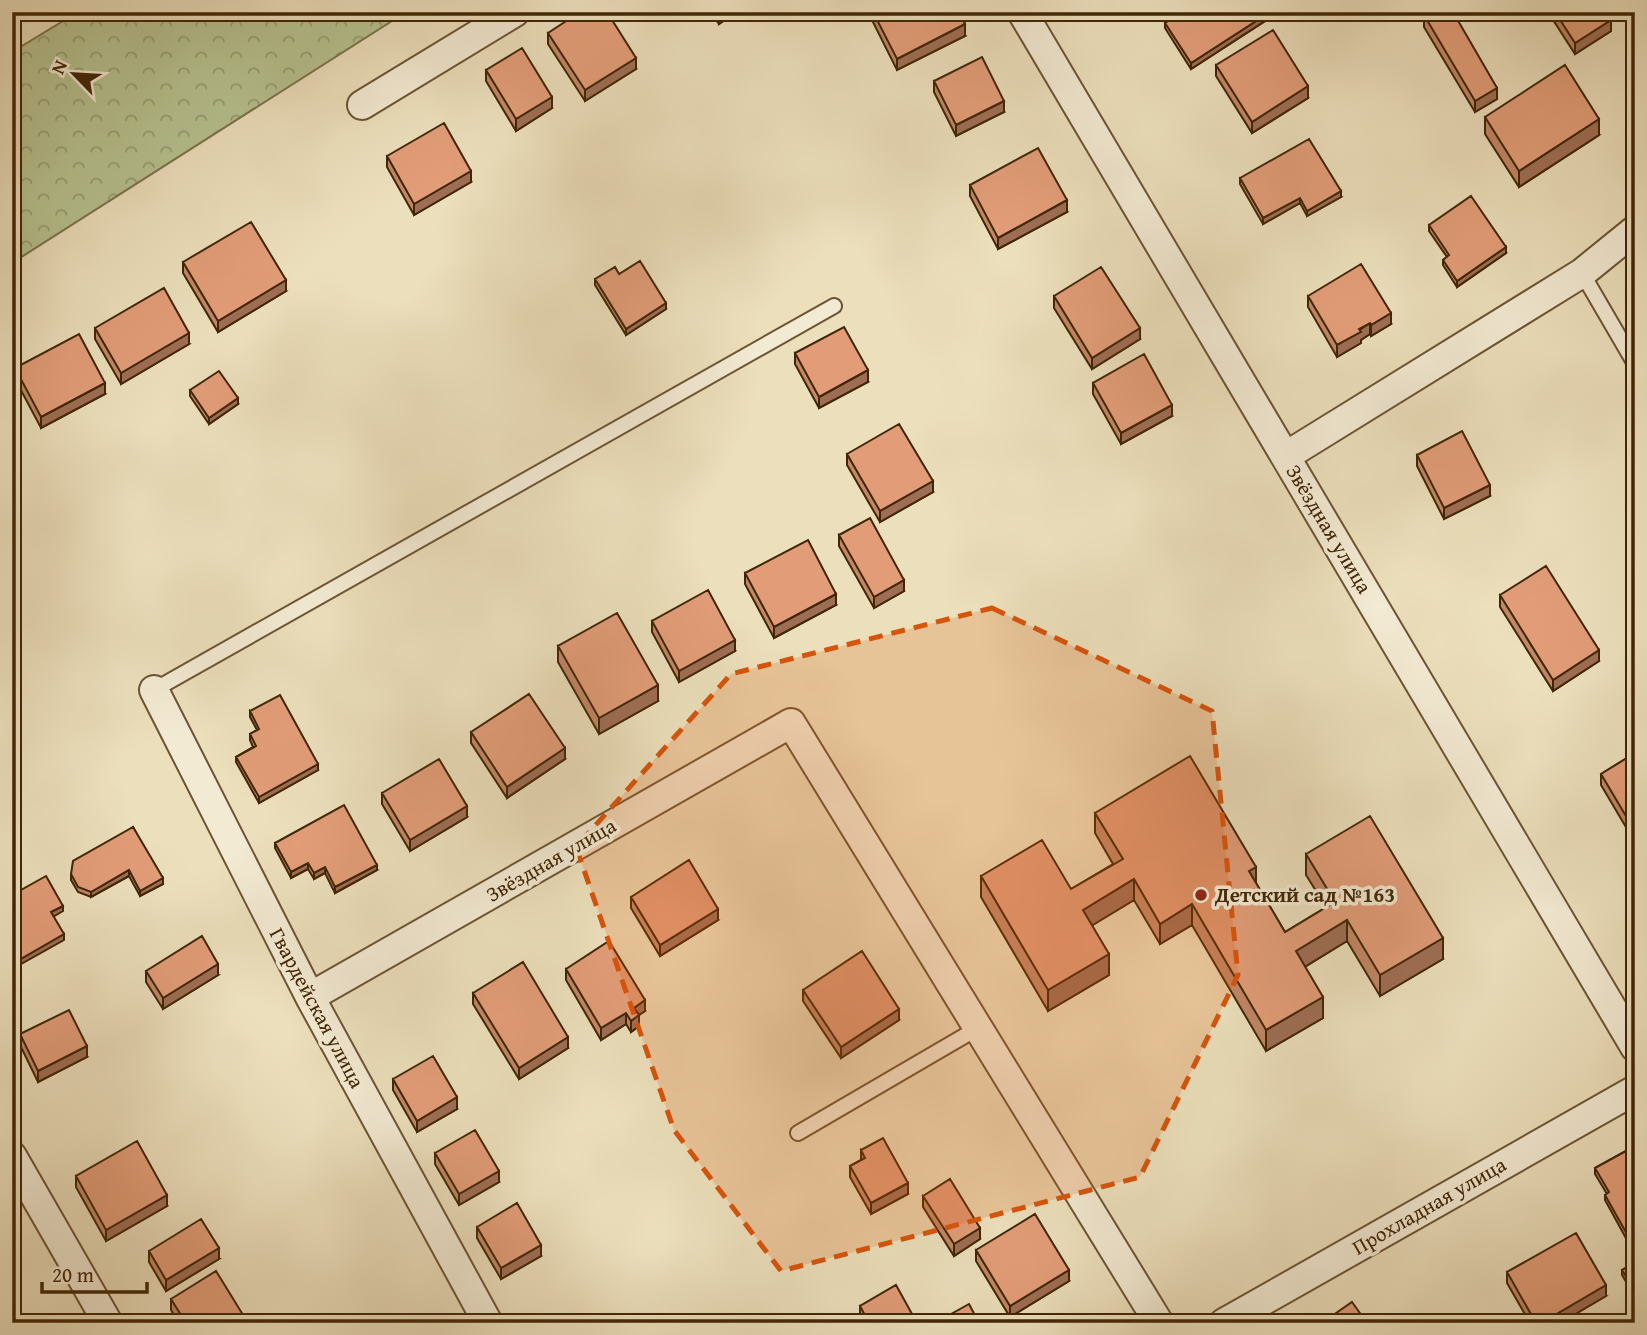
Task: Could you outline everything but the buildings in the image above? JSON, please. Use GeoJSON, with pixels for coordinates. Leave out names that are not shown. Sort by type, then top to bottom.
{"type":"FeatureCollection","features":[{"type":"Feature","properties":{"kind":"street"},"geometry":{"type":"LineString","coordinates":[[362,105],[514,12]]}},
{"type":"Feature","properties":{"kind":"street","name":"Звёздная улица"},"geometry":{"type":"LineString","coordinates":[[1022,12],[1635,1047]]}},
{"type":"Feature","properties":{"kind":"street"},"geometry":{"type":"LineString","coordinates":[[1286,456],[1582,273],[1635,230]]}},
{"type":"Feature","properties":{"kind":"street","name":"Гвардейская улица"},"geometry":{"type":"LineString","coordinates":[[154,690],[310,997],[488,1323]]}},
{"type":"Feature","properties":{"kind":"street","name":"Звёздная улица"},"geometry":{"type":"LineString","coordinates":[[310,997],[791,723],[978,1028]]}},
{"type":"Feature","properties":{"kind":"street"},"geometry":{"type":"LineString","coordinates":[[978,1028],[1159,1323]]}},
{"type":"Feature","properties":{"kind":"street","name":"Прохладная улица"},"geometry":{"type":"LineString","coordinates":[[1224,1323],[1635,1090]]}},
{"type":"Feature","properties":{"kind":"street"},"geometry":{"type":"LineString","coordinates":[[12,1156],[108,1323]]}},
{"type":"Feature","properties":{"kind":"lane"},"geometry":{"type":"LineString","coordinates":[[1582,273],[1635,364]]}},
{"type":"Feature","properties":{"kind":"lane"},"geometry":{"type":"LineString","coordinates":[[154,690],[834,306]]}},
{"type":"Feature","properties":{"kind":"lane"},"geometry":{"type":"LineString","coordinates":[[798,1133],[978,1028]]}},
{"type":"Feature","properties":{"kind":"highlighted area"},"geometry":{"type":"Polygon","coordinates":[[[992,608],[1212,711],[1238,975],[1140,1177],[781,1271],[674,1130],[576,847],[731,674],[992,608]]]}},
{"type":"Feature","properties":{"kind":"green space"},"geometry":{"type":"Polygon","coordinates":[[[78,12],[406,12],[12,263],[12,52],[78,12]]]}},
{"type":"Feature","properties":{"kind":"place","name":"Детский cад №163"},"geometry":{"type":"Point","coordinates":[1201,895]}}]}
